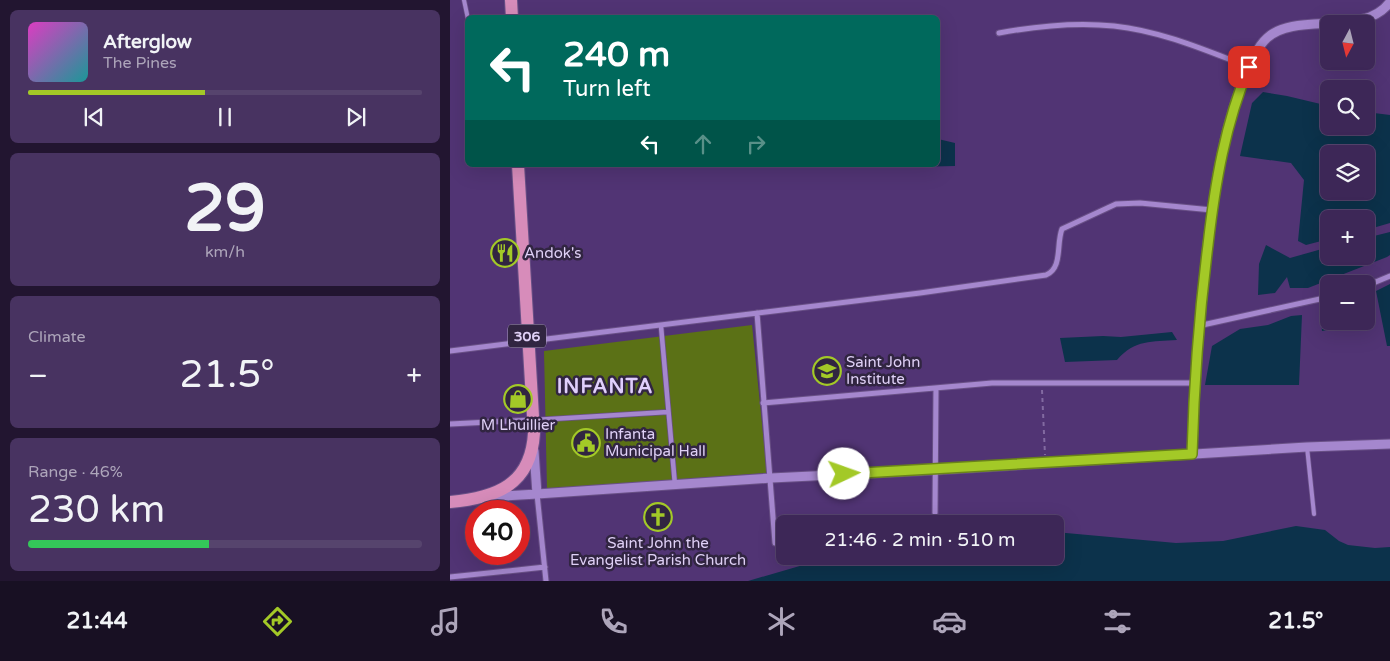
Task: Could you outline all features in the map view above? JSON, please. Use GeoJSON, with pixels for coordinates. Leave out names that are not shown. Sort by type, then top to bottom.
{"type":"FeatureCollection","features":[{"type":"Feature","properties":{"kind":"main road"},"geometry":{"type":"LineString","coordinates":[[511,0],[512,15]]}},
{"type":"Feature","properties":{"kind":"main road","name":"306"},"geometry":{"type":"LineString","coordinates":[[450,502],[482,498],[498,492],[517,478],[524,470],[533,446],[518,167]]}},
{"type":"Feature","properties":{"kind":"street"},"geometry":{"type":"LineString","coordinates":[[1192,454],[1198,326],[1212,210],[1228,126],[1249,67],[1263,42],[1275,33],[1292,27],[1366,18],[1383,10],[1390,2]]}},
{"type":"Feature","properties":{"kind":"street"},"geometry":{"type":"LineString","coordinates":[[1000,32],[1054,25],[1113,26],[1158,34],[1249,67]]}},
{"type":"Feature","properties":{"kind":"street"},"geometry":{"type":"LineString","coordinates":[[450,351],[920,293],[1046,275],[1051,273],[1056,266],[1062,229],[1116,204],[1140,203],[1212,210]]}},
{"type":"Feature","properties":{"kind":"street"},"geometry":{"type":"LineString","coordinates":[[1375,282],[1390,276]]}},
{"type":"Feature","properties":{"kind":"street"},"geometry":{"type":"LineString","coordinates":[[1198,326],[1320,299]]}},
{"type":"Feature","properties":{"kind":"street"},"geometry":{"type":"LineString","coordinates":[[757,313],[776,543]]}},
{"type":"Feature","properties":{"kind":"street"},"geometry":{"type":"LineString","coordinates":[[661,326],[675,485]]}},
{"type":"Feature","properties":{"kind":"street"},"geometry":{"type":"LineString","coordinates":[[763,403],[992,383],[1194,383]]}},
{"type":"Feature","properties":{"kind":"street"},"geometry":{"type":"LineString","coordinates":[[935,513],[936,388]]}},
{"type":"Feature","properties":{"kind":"street"},"geometry":{"type":"LineString","coordinates":[[450,424],[668,412]]}},
{"type":"Feature","properties":{"kind":"street"},"geometry":{"type":"LineString","coordinates":[[482,498],[771,478],[1307,447],[1390,444]]}},
{"type":"Feature","properties":{"kind":"street"},"geometry":{"type":"LineString","coordinates":[[533,446],[546,581]]}},
{"type":"Feature","properties":{"kind":"street"},"geometry":{"type":"LineString","coordinates":[[450,576],[545,567]]}},
{"type":"Feature","properties":{"kind":"lane"},"geometry":{"type":"LineString","coordinates":[[464,0],[467,15]]}},
{"type":"Feature","properties":{"kind":"lane"},"geometry":{"type":"LineString","coordinates":[[1307,447],[1314,514]]}},
{"type":"Feature","properties":{"kind":"path"},"geometry":{"type":"LineString","coordinates":[[1042,382],[1045,462]]}},
{"type":"Feature","properties":{"kind":"green space"},"geometry":{"type":"Polygon","coordinates":[[[752,325],[767,473],[547,489],[544,351],[752,325]]]}},
{"type":"Feature","properties":{"kind":"water"},"geometry":{"type":"Polygon","coordinates":[[[1263,92],[1320,104],[1320,135],[1375,135],[1375,113],[1390,115],[1390,223],[1375,227],[1375,210],[1320,210],[1320,241],[1306,245],[1298,241],[1304,180],[1291,163],[1240,156],[1252,103],[1263,92]]]}},
{"type":"Feature","properties":{"kind":"water"},"geometry":{"type":"Polygon","coordinates":[[[940,139],[955,143],[955,166],[940,166],[940,139]]]}},
{"type":"Feature","properties":{"kind":"water"},"geometry":{"type":"Polygon","coordinates":[[[1390,232],[1390,255],[1375,262],[1375,236],[1390,232]]]}},
{"type":"Feature","properties":{"kind":"water"},"geometry":{"type":"Polygon","coordinates":[[[1266,245],[1290,258],[1320,250],[1320,265],[1367,265],[1341,275],[1320,275],[1320,283],[1308,288],[1290,288],[1287,277],[1275,293],[1258,295],[1259,264],[1266,245]]]}},
{"type":"Feature","properties":{"kind":"water"},"geometry":{"type":"Polygon","coordinates":[[[1390,284],[1390,346],[1387,346],[1376,291],[1390,284]]]}},
{"type":"Feature","properties":{"kind":"water"},"geometry":{"type":"Polygon","coordinates":[[[1302,315],[1299,385],[1205,385],[1212,346],[1240,329],[1268,325],[1291,316],[1302,315]]]}},
{"type":"Feature","properties":{"kind":"water"},"geometry":{"type":"Polygon","coordinates":[[[1172,332],[1177,340],[1137,345],[1130,348],[1117,360],[1065,362],[1060,338],[1121,337],[1172,332]]]}},
{"type":"Feature","properties":{"kind":"water"},"geometry":{"type":"Polygon","coordinates":[[[1296,526],[1325,530],[1339,541],[1348,545],[1375,548],[1390,547],[1390,581],[748,581],[803,565],[1064,565],[1064,533],[1176,543],[1223,541],[1296,526]]]}},
{"type":"Feature","properties":{"kind":"place","name":"Andok's"},"geometry":{"type":"Point","coordinates":[505,253]}},
{"type":"Feature","properties":{"kind":"place","name":"Saint John Institute"},"geometry":{"type":"Point","coordinates":[827,371]}},
{"type":"Feature","properties":{"kind":"place","name":"M Lhuillier"},"geometry":{"type":"Point","coordinates":[518,399]}},
{"type":"Feature","properties":{"kind":"place","name":"Infanta Municipal Hall"},"geometry":{"type":"Point","coordinates":[586,443]}},
{"type":"Feature","properties":{"kind":"place","name":"Saint John the Evangelist Parish Church"},"geometry":{"type":"Point","coordinates":[658,517]}},
{"type":"Feature","properties":{"kind":"district","name":"INFANTA"},"geometry":{"type":"Point","coordinates":[605,386]}},
{"type":"Feature","properties":{"kind":"route"},"geometry":{"type":"LineString","coordinates":[[844,474],[1192,454],[1198,326],[1212,210],[1226,133],[1235,102],[1249,67]]}}]}
